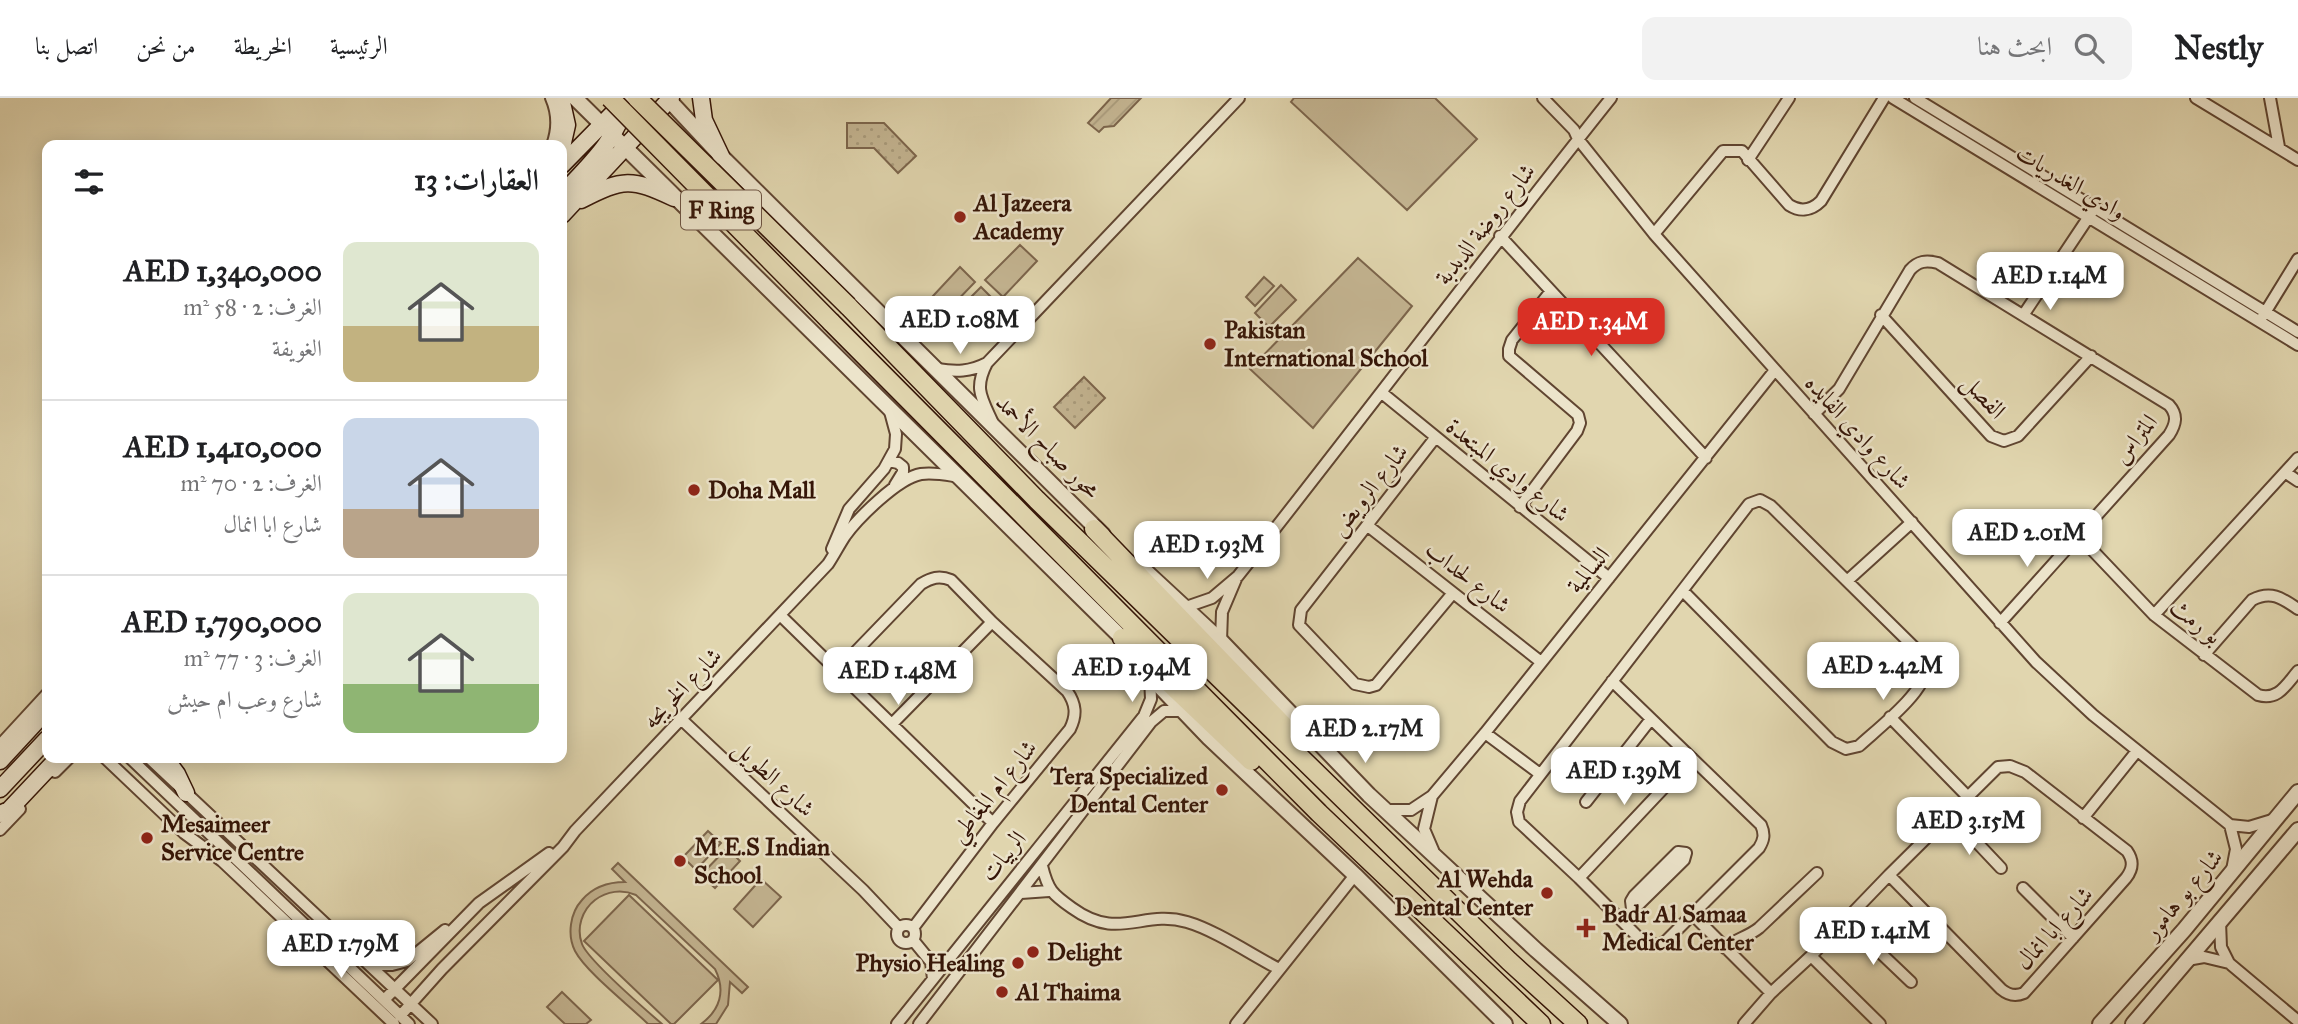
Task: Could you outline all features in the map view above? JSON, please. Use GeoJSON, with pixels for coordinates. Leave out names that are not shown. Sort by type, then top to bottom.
{"type":"FeatureCollection","features":[{"type":"Feature","properties":{"kind":"highway","name":"F Ring"},"geometry":{"type":"LineString","coordinates":[[610,98],[1380,872]]}},
{"type":"Feature","properties":{"kind":"highway","name":"محور صباح الأحمد"},"geometry":{"type":"LineString","coordinates":[[637,98],[848,306],[1037,500],[1516,967],[1578,1024]]}},
{"type":"Feature","properties":{"kind":"highway"},"geometry":{"type":"LineString","coordinates":[[1094,529],[1286,728],[1335,782],[1352,808]]}},
{"type":"Feature","properties":{"kind":"highway"},"geometry":{"type":"LineString","coordinates":[[1122,638],[1340,845],[1380,872],[1541,1024]]}},
{"type":"Feature","properties":{"kind":"main road"},"geometry":{"type":"LineString","coordinates":[[561,98],[567,125],[564,140]]}},
{"type":"Feature","properties":{"kind":"main road"},"geometry":{"type":"LineString","coordinates":[[567,160],[628,98]]}},
{"type":"Feature","properties":{"kind":"main road"},"geometry":{"type":"LineString","coordinates":[[618,142],[628,98]]}},
{"type":"Feature","properties":{"kind":"main road"},"geometry":{"type":"LineString","coordinates":[[701,98],[704,120],[721,156]]}},
{"type":"Feature","properties":{"kind":"main road"},"geometry":{"type":"LineString","coordinates":[[567,201],[605,149],[618,142],[669,99]]}},
{"type":"Feature","properties":{"kind":"main road"},"geometry":{"type":"LineString","coordinates":[[567,203],[610,186],[627,183],[646,185],[674,198]]}},
{"type":"Feature","properties":{"kind":"main road"},"geometry":{"type":"LineString","coordinates":[[0,761],[42,715]]}},
{"type":"Feature","properties":{"kind":"main road"},"geometry":{"type":"LineString","coordinates":[[0,789],[42,744]]}},
{"type":"Feature","properties":{"kind":"main road"},"geometry":{"type":"LineString","coordinates":[[0,806],[42,761]]}},
{"type":"Feature","properties":{"kind":"main road"},"geometry":{"type":"LineString","coordinates":[[0,814],[9,810],[53,763]]}},
{"type":"Feature","properties":{"kind":"main road"},"geometry":{"type":"LineString","coordinates":[[169,763],[186,793]]}},
{"type":"Feature","properties":{"kind":"street"},"geometry":{"type":"LineString","coordinates":[[551,98],[557,127],[553,140]]}},
{"type":"Feature","properties":{"kind":"street"},"geometry":{"type":"LineString","coordinates":[[575,98],[1122,638],[1128,651],[1182,710],[1355,875],[1505,1024]]}},
{"type":"Feature","properties":{"kind":"street"},"geometry":{"type":"LineString","coordinates":[[937,369],[963,371],[976,369],[987,363],[1240,98]]}},
{"type":"Feature","properties":{"kind":"street","name":"شارع وادي الفايده"},"geometry":{"type":"LineString","coordinates":[[1543,98],[1574,130],[1578,139],[1654,234],[2000,623],[2067,693],[2231,825]]}},
{"type":"Feature","properties":{"kind":"street","name":"شارع روضة الدبدبة"},"geometry":{"type":"LineString","coordinates":[[1186,607],[1212,598],[1238,576],[1382,393],[1500,236],[1611,98]]}},
{"type":"Feature","properties":{"kind":"street"},"geometry":{"type":"LineString","coordinates":[[1748,160],[1789,98]]}},
{"type":"Feature","properties":{"kind":"street"},"geometry":{"type":"LineString","coordinates":[[1654,234],[1723,151],[1742,151],[1788,205],[1802,210],[1816,206],[1884,98]]}},
{"type":"Feature","properties":{"kind":"street","name":"وادي الغدريات"},"geometry":{"type":"LineString","coordinates":[[1893,98],[2263,317],[2298,345]]}},
{"type":"Feature","properties":{"kind":"street","name":"وادي الغدريات"},"geometry":{"type":"LineString","coordinates":[[1915,98],[2091,213]]}},
{"type":"Feature","properties":{"kind":"street"},"geometry":{"type":"LineString","coordinates":[[2196,98],[2298,160]]}},
{"type":"Feature","properties":{"kind":"street"},"geometry":{"type":"LineString","coordinates":[[2270,98],[2279,148]]}},
{"type":"Feature","properties":{"kind":"street","name":"محور صباح الأحمد"},"geometry":{"type":"LineString","coordinates":[[669,99],[721,156],[937,369],[1094,529],[1121,548],[1186,607],[1387,810],[1566,978],[1619,1024]]}},
{"type":"Feature","properties":{"kind":"street"},"geometry":{"type":"LineString","coordinates":[[2024,314],[2091,213]]}},
{"type":"Feature","properties":{"kind":"street"},"geometry":{"type":"LineString","coordinates":[[1500,236],[1706,458]]}},
{"type":"Feature","properties":{"kind":"street"},"geometry":{"type":"LineString","coordinates":[[2263,317],[2298,259]]}},
{"type":"Feature","properties":{"kind":"street","name":"المتراس"},"geometry":{"type":"LineString","coordinates":[[1814,414],[1839,389],[1910,270],[1915,264],[1931,261],[2024,314],[2174,411],[2176,419],[2169,435],[2000,623]]}},
{"type":"Feature","properties":{"kind":"street"},"geometry":{"type":"LineString","coordinates":[[1520,507],[1577,431],[1580,423],[1578,415],[1509,356],[1508,349],[1512,341],[1551,291]]}},
{"type":"Feature","properties":{"kind":"street","name":"الفصل"},"geometry":{"type":"LineString","coordinates":[[1881,315],[1991,436],[2004,441],[2018,436],[2091,356]]}},
{"type":"Feature","properties":{"kind":"street","name":"وادي الغدريات"},"geometry":{"type":"LineString","coordinates":[[2263,317],[2298,332]]}},
{"type":"Feature","properties":{"kind":"street"},"geometry":{"type":"LineString","coordinates":[[987,363],[979,383],[980,395],[996,429]]}},
{"type":"Feature","properties":{"kind":"street","name":"السالمية"},"geometry":{"type":"LineString","coordinates":[[1387,810],[1411,810],[1432,796],[1775,370]]}},
{"type":"Feature","properties":{"kind":"street","name":"شارع وادي المبتعدة"},"geometry":{"type":"LineString","coordinates":[[1382,393],[1609,578]]}},
{"type":"Feature","properties":{"kind":"street"},"geometry":{"type":"LineString","coordinates":[[888,406],[897,446],[889,461],[903,467],[892,491]]}},
{"type":"Feature","properties":{"kind":"street","name":"شارع الرويض"},"geometry":{"type":"LineString","coordinates":[[1435,438],[1301,610],[1299,625],[1355,684],[1370,687],[1376,685],[1453,593]]}},
{"type":"Feature","properties":{"kind":"street"},"geometry":{"type":"LineString","coordinates":[[2154,615],[2298,458]]}},
{"type":"Feature","properties":{"kind":"street","name":"شارع الخريجه"},"geometry":{"type":"LineString","coordinates":[[818,573],[830,554],[849,509],[889,461]]}},
{"type":"Feature","properties":{"kind":"street"},"geometry":{"type":"LineString","coordinates":[[2286,473],[2298,481]]}},
{"type":"Feature","properties":{"kind":"street","name":"شارع الخريجه"},"geometry":{"type":"LineString","coordinates":[[401,1021],[411,1004],[451,960],[563,847],[575,831],[828,564],[854,526],[892,491],[918,475],[942,474],[960,477]]}},
{"type":"Feature","properties":{"kind":"street"},"geometry":{"type":"LineString","coordinates":[[1612,681],[1761,825],[1764,837],[1759,848],[1666,942],[1655,945],[1642,941],[1519,822],[1517,817],[1520,800],[1749,503],[1754,500],[1766,502],[1847,581],[1925,661],[1925,677],[1920,687],[1889,717],[1853,749],[1846,749],[1832,742],[1683,591]]}},
{"type":"Feature","properties":{"kind":"street"},"geometry":{"type":"LineString","coordinates":[[1847,581],[1912,522]]}},
{"type":"Feature","properties":{"kind":"street","name":"شارع لحداب"},"geometry":{"type":"LineString","coordinates":[[1368,526],[1541,662]]}},
{"type":"Feature","properties":{"kind":"street","name":"بو رمث"},"geometry":{"type":"LineString","coordinates":[[2078,536],[2154,615],[2258,695],[2270,698],[2279,694],[2298,671]]}},
{"type":"Feature","properties":{"kind":"street","name":"شارع روضة الدبدبة"},"geometry":{"type":"LineString","coordinates":[[1221,641],[1222,612],[1238,576]]}},
{"type":"Feature","properties":{"kind":"street","name":"شارع ام المغاطي"},"geometry":{"type":"LineString","coordinates":[[837,671],[921,584],[937,577],[951,580],[1073,699],[1074,720],[1070,729],[993,822],[913,934]]}},
{"type":"Feature","properties":{"kind":"street"},"geometry":{"type":"LineString","coordinates":[[2204,654],[2252,600],[2273,595],[2281,597],[2298,609]]}},
{"type":"Feature","properties":{"kind":"street"},"geometry":{"type":"LineString","coordinates":[[780,615],[993,822]]}},
{"type":"Feature","properties":{"kind":"street"},"geometry":{"type":"LineString","coordinates":[[892,724],[992,622]]}},
{"type":"Feature","properties":{"kind":"street","name":"الربيات"},"geometry":{"type":"LineString","coordinates":[[897,1024],[1144,716],[1151,699],[1150,677]]}},
{"type":"Feature","properties":{"kind":"street"},"geometry":{"type":"LineString","coordinates":[[0,745],[42,699]]}},
{"type":"Feature","properties":{"kind":"street","name":"الربيات"},"geometry":{"type":"LineString","coordinates":[[919,1024],[1150,722],[1164,711],[1182,710]]}},
{"type":"Feature","properties":{"kind":"street"},"geometry":{"type":"LineString","coordinates":[[1889,717],[1968,797]]}},
{"type":"Feature","properties":{"kind":"street","name":"شارع الطويل"},"geometry":{"type":"LineString","coordinates":[[681,719],[863,890],[899,928],[906,925],[913,934]]}},
{"type":"Feature","properties":{"kind":"street"},"geometry":{"type":"LineString","coordinates":[[1586,802],[1651,719]]}},
{"type":"Feature","properties":{"kind":"street"},"geometry":{"type":"LineString","coordinates":[[1485,733],[1540,774]]}},
{"type":"Feature","properties":{"kind":"street"},"geometry":{"type":"LineString","coordinates":[[2083,818],[2137,751]]}},
{"type":"Feature","properties":{"kind":"street"},"geometry":{"type":"LineString","coordinates":[[1579,878],[1692,758]]}},
{"type":"Feature","properties":{"kind":"street"},"geometry":{"type":"LineString","coordinates":[[0,830],[64,763]]}},
{"type":"Feature","properties":{"kind":"street"},"geometry":{"type":"LineString","coordinates":[[110,763],[192,839],[222,861],[274,912],[401,1021]]}},
{"type":"Feature","properties":{"kind":"street"},"geometry":{"type":"LineString","coordinates":[[130,763],[137,788]]}},
{"type":"Feature","properties":{"kind":"street"},"geometry":{"type":"LineString","coordinates":[[134,763],[384,1000],[401,1021]]}},
{"type":"Feature","properties":{"kind":"street"},"geometry":{"type":"LineString","coordinates":[[154,763],[432,1024]]}},
{"type":"Feature","properties":{"kind":"street","name":"شارع ابا انمال"},"geometry":{"type":"LineString","coordinates":[[1744,1024],[1772,993],[1811,956],[1889,875],[1998,767],[2010,766],[2025,772],[2126,851],[2130,857],[2132,871],[2024,993],[2019,995],[2007,993],[1889,875]]}},
{"type":"Feature","properties":{"kind":"street","name":"شارع بو هامور"},"geometry":{"type":"LineString","coordinates":[[2100,1024],[2298,792]]}},
{"type":"Feature","properties":{"kind":"street","name":"السالمية"},"geometry":{"type":"LineString","coordinates":[[1432,796],[1424,829],[1436,857]]}},
{"type":"Feature","properties":{"kind":"street"},"geometry":{"type":"LineString","coordinates":[[1950,814],[2001,868]]}},
{"type":"Feature","properties":{"kind":"street"},"geometry":{"type":"LineString","coordinates":[[2231,873],[2236,849],[2231,825],[2259,825],[2277,818]]}},
{"type":"Feature","properties":{"kind":"street","name":"شارع بو هامور"},"geometry":{"type":"LineString","coordinates":[[2133,1024],[2298,830]]}},
{"type":"Feature","properties":{"kind":"street","name":"شارع الخريجه"},"geometry":{"type":"LineString","coordinates":[[384,1000],[486,897],[528,870],[575,831]]}},
{"type":"Feature","properties":{"kind":"street"},"geometry":{"type":"LineString","coordinates":[[1042,866],[1049,891],[1084,917],[1100,923],[1118,925],[1169,919],[1187,922],[1279,969]]}},
{"type":"Feature","properties":{"kind":"street"},"geometry":{"type":"LineString","coordinates":[[1725,948],[1731,942],[1750,935],[1759,928],[1817,873]]}},
{"type":"Feature","properties":{"kind":"street"},"geometry":{"type":"LineString","coordinates":[[1236,1024],[1355,875]]}},
{"type":"Feature","properties":{"kind":"street"},"geometry":{"type":"LineString","coordinates":[[1622,921],[1641,903],[1659,879]]}},
{"type":"Feature","properties":{"kind":"street"},"geometry":{"type":"LineString","coordinates":[[2024,888],[2073,938]]}},
{"type":"Feature","properties":{"kind":"street"},"geometry":{"type":"LineString","coordinates":[[1021,893],[1049,891]]}},
{"type":"Feature","properties":{"kind":"street"},"geometry":{"type":"LineString","coordinates":[[274,912],[294,913]]}},
{"type":"Feature","properties":{"kind":"street"},"geometry":{"type":"LineString","coordinates":[[1693,915],[1772,993]]}},
{"type":"Feature","properties":{"kind":"street"},"geometry":{"type":"LineString","coordinates":[[370,965],[392,965],[407,961],[443,931],[463,920]]}},
{"type":"Feature","properties":{"kind":"street"},"geometry":{"type":"LineString","coordinates":[[1846,920],[1911,982]]}},
{"type":"Feature","properties":{"kind":"street"},"geometry":{"type":"LineString","coordinates":[[2220,922],[2221,947],[2229,963],[2298,1021]]}},
{"type":"Feature","properties":{"kind":"street"},"geometry":{"type":"LineString","coordinates":[[913,934],[930,962],[933,979]]}},
{"type":"Feature","properties":{"kind":"street"},"geometry":{"type":"LineString","coordinates":[[1811,956],[1880,1024]]}},
{"type":"Feature","properties":{"kind":"street"},"geometry":{"type":"LineString","coordinates":[[2188,960],[2204,957],[2229,963]]}},
{"type":"Feature","properties":{"kind":"shaded area"},"geometry":{"type":"Polygon","coordinates":[[[1111,98],[1141,98],[1114,126],[1104,127],[1099,132],[1088,123],[1111,98]]]}},
{"type":"Feature","properties":{"kind":"shaded area"},"geometry":{"type":"Polygon","coordinates":[[[1294,98],[1435,98],[1477,139],[1407,210],[1291,102],[1294,98]]]}},
{"type":"Feature","properties":{"kind":"shaded area"},"geometry":{"type":"Polygon","coordinates":[[[847,123],[884,123],[916,156],[898,173],[874,148],[847,148],[847,123]]]}},
{"type":"Feature","properties":{"kind":"shaded area"},"geometry":{"type":"Polygon","coordinates":[[[1020,245],[1037,261],[1003,297],[985,280],[1020,245]]]}},
{"type":"Feature","properties":{"kind":"shaded area"},"geometry":{"type":"Polygon","coordinates":[[[1358,258],[1412,306],[1313,428],[1250,369],[1358,258]]]}},
{"type":"Feature","properties":{"kind":"shaded area"},"geometry":{"type":"Polygon","coordinates":[[[960,267],[975,282],[948,310],[933,296],[960,267]]]}},
{"type":"Feature","properties":{"kind":"shaded area"},"geometry":{"type":"Polygon","coordinates":[[[1264,277],[1274,286],[1255,306],[1246,297],[1264,277]]]}},
{"type":"Feature","properties":{"kind":"shaded area"},"geometry":{"type":"Polygon","coordinates":[[[1281,285],[1296,300],[1269,327],[1255,313],[1281,285]]]}},
{"type":"Feature","properties":{"kind":"shaded area"},"geometry":{"type":"Polygon","coordinates":[[[981,287],[995,301],[967,329],[953,315],[981,287]]]}},
{"type":"Feature","properties":{"kind":"shaded area"},"geometry":{"type":"Polygon","coordinates":[[[1084,377],[1105,398],[1075,428],[1054,407],[1084,377]]]}},
{"type":"Feature","properties":{"kind":"shaded area"},"geometry":{"type":"Polygon","coordinates":[[[708,831],[721,843],[696,870],[683,857],[708,831]]]}},
{"type":"Feature","properties":{"kind":"shaded area"},"geometry":{"type":"Polygon","coordinates":[[[727,848],[740,861],[715,888],[701,875],[727,848]]]}},
{"type":"Feature","properties":{"kind":"shaded area"},"geometry":{"type":"Polygon","coordinates":[[[618,863],[748,987],[742,993],[730,982],[728,1005],[716,1024],[701,1024],[713,1013],[719,1000],[720,985],[715,969],[636,895],[615,892],[595,900],[581,920],[580,938],[595,961],[662,1024],[648,1024],[598,979],[575,951],[571,931],[575,911],[586,895],[596,889],[607,884],[625,882],[612,869],[618,863]]]}},
{"type":"Feature","properties":{"kind":"shaded area"},"geometry":{"type":"Polygon","coordinates":[[[761,879],[781,897],[753,927],[734,909],[761,879]]]}},
{"type":"Feature","properties":{"kind":"shaded area"},"geometry":{"type":"Polygon","coordinates":[[[629,895],[718,980],[674,1024],[584,941],[629,895]]]}},
{"type":"Feature","properties":{"kind":"shaded area"},"geometry":{"type":"Polygon","coordinates":[[[562,992],[591,1020],[586,1024],[565,1024],[547,1007],[562,992]]]}},
{"type":"Feature","properties":{"kind":"place","name":"Al Jazeera Academy"},"geometry":{"type":"Point","coordinates":[960,217]}},
{"type":"Feature","properties":{"kind":"place","name":"Pakistan International School"},"geometry":{"type":"Point","coordinates":[1210,344]}},
{"type":"Feature","properties":{"kind":"place","name":"Doha Mall"},"geometry":{"type":"Point","coordinates":[694,490]}},
{"type":"Feature","properties":{"kind":"place","name":"Tera Specialized Dental Center"},"geometry":{"type":"Point","coordinates":[1222,790]}},
{"type":"Feature","properties":{"kind":"place","name":"Mesaimeer Service Centre"},"geometry":{"type":"Point","coordinates":[147,838]}},
{"type":"Feature","properties":{"kind":"place","name":"M.E.S Indian School"},"geometry":{"type":"Point","coordinates":[680,861]}},
{"type":"Feature","properties":{"kind":"place","name":"Al Wehda Dental Center"},"geometry":{"type":"Point","coordinates":[1547,893]}},
{"type":"Feature","properties":{"kind":"place","name":"Badr Al Samaa Medical Center"},"geometry":{"type":"Point","coordinates":[1586,928]}},
{"type":"Feature","properties":{"kind":"place","name":"Delight"},"geometry":{"type":"Point","coordinates":[1033,952]}},
{"type":"Feature","properties":{"kind":"place","name":"Physio Healing"},"geometry":{"type":"Point","coordinates":[1018,963]}},
{"type":"Feature","properties":{"kind":"place","name":"Al Thaima"},"geometry":{"type":"Point","coordinates":[1002,992]}}]}
